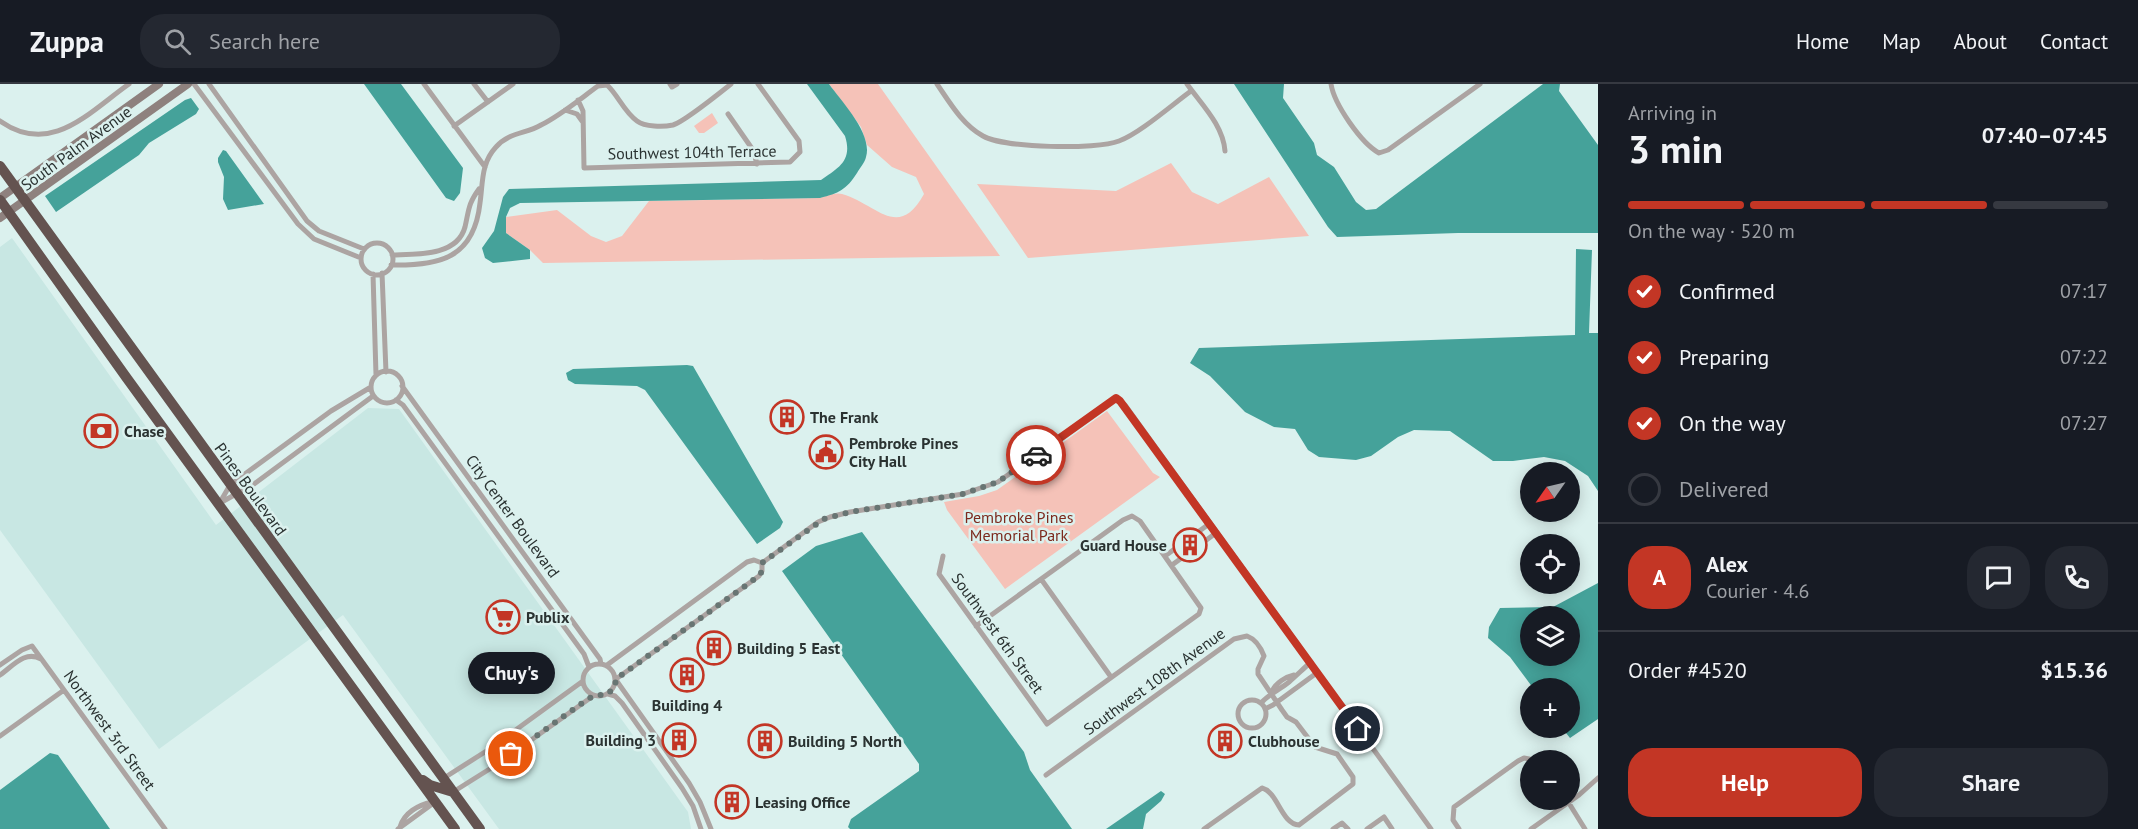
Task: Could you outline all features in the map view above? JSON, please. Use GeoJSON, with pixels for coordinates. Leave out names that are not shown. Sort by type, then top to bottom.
{"type":"FeatureCollection","features":[{"type":"Feature","properties":{"kind":"highway","name":"Pines Boulevard"},"geometry":{"type":"LineString","coordinates":[[0,166],[480,829]]}},
{"type":"Feature","properties":{"kind":"highway"},"geometry":{"type":"LineString","coordinates":[[0,199],[4,215],[219,504],[455,829]]}},
{"type":"Feature","properties":{"kind":"highway"},"geometry":{"type":"LineString","coordinates":[[417,776],[430,785],[453,792]]}},
{"type":"Feature","properties":{"kind":"highway"},"geometry":{"type":"LineString","coordinates":[[435,801],[449,802],[464,807]]}},
{"type":"Feature","properties":{"kind":"main road","name":"South Palm Avenue"},"geometry":{"type":"LineString","coordinates":[[0,199],[159,84]]}},
{"type":"Feature","properties":{"kind":"main road","name":"South Palm Avenue"},"geometry":{"type":"LineString","coordinates":[[4,215],[188,84]]}},
{"type":"Feature","properties":{"kind":"street"},"geometry":{"type":"LineString","coordinates":[[0,122],[23,133],[42,135],[58,133],[73,125],[129,84]]}},
{"type":"Feature","properties":{"kind":"street"},"geometry":{"type":"LineString","coordinates":[[194,84],[298,224],[314,239],[361,258]]}},
{"type":"Feature","properties":{"kind":"street"},"geometry":{"type":"LineString","coordinates":[[209,84],[307,221],[319,231],[364,249]]}},
{"type":"Feature","properties":{"kind":"street"},"geometry":{"type":"LineString","coordinates":[[424,84],[485,167]]}},
{"type":"Feature","properties":{"kind":"street"},"geometry":{"type":"LineString","coordinates":[[474,84],[488,102]]}},
{"type":"Feature","properties":{"kind":"street"},"geometry":{"type":"LineString","coordinates":[[454,126],[513,84]]}},
{"type":"Feature","properties":{"kind":"street"},"geometry":{"type":"LineString","coordinates":[[391,265],[390,250],[382,244],[372,244],[364,249],[361,258],[363,266],[373,274],[382,273],[391,265],[432,263],[447,258],[460,249],[471,236],[480,202],[480,187],[491,153],[506,138],[539,127],[598,86],[606,85],[613,90],[634,119],[642,124],[674,124],[731,84]]}},
{"type":"Feature","properties":{"kind":"street","name":"Southwest 104th Terrace"},"geometry":{"type":"LineString","coordinates":[[583,122],[584,168],[787,163],[797,157],[801,148],[799,141],[758,84]]}},
{"type":"Feature","properties":{"kind":"street"},"geometry":{"type":"LineString","coordinates":[[937,84],[965,122],[974,130],[994,141],[1013,144],[1097,146],[1122,141],[1191,91]]}},
{"type":"Feature","properties":{"kind":"street"},"geometry":{"type":"LineString","coordinates":[[1186,84],[1220,129],[1225,151]]}},
{"type":"Feature","properties":{"kind":"street"},"geometry":{"type":"LineString","coordinates":[[1331,84],[1339,106],[1368,147],[1379,153],[1388,150],[1480,84]]}},
{"type":"Feature","properties":{"kind":"street"},"geometry":{"type":"LineString","coordinates":[[578,100],[582,107],[583,122]]}},
{"type":"Feature","properties":{"kind":"street"},"geometry":{"type":"LineString","coordinates":[[565,110],[577,114],[583,122]]}},
{"type":"Feature","properties":{"kind":"street"},"geometry":{"type":"LineString","coordinates":[[728,114],[753,150],[757,164]]}},
{"type":"Feature","properties":{"kind":"street"},"geometry":{"type":"LineString","coordinates":[[392,255],[421,255],[436,252],[450,245],[463,232],[471,200],[480,187]]}},
{"type":"Feature","properties":{"kind":"street"},"geometry":{"type":"LineString","coordinates":[[382,273],[386,372]]}},
{"type":"Feature","properties":{"kind":"street"},"geometry":{"type":"LineString","coordinates":[[373,274],[376,375],[371,387],[373,396],[381,403],[386,404],[396,400],[401,394],[402,386],[395,374],[386,372],[376,375]]}},
{"type":"Feature","properties":{"kind":"street","name":"City Center Boulevard"},"geometry":{"type":"LineString","coordinates":[[402,386],[604,665]]}},
{"type":"Feature","properties":{"kind":"street"},"geometry":{"type":"LineString","coordinates":[[219,504],[230,485],[331,411],[371,387]]}},
{"type":"Feature","properties":{"kind":"street"},"geometry":{"type":"LineString","coordinates":[[219,504],[237,495],[294,456],[312,440],[373,396]]}},
{"type":"Feature","properties":{"kind":"street"},"geometry":{"type":"LineString","coordinates":[[762,563],[813,525],[830,517],[963,494],[998,482],[1116,398],[1125,405],[1431,829]]}},
{"type":"Feature","properties":{"kind":"street","name":"City Center Boulevard"},"geometry":{"type":"LineString","coordinates":[[396,400],[404,405],[496,532],[584,654],[589,667]]}},
{"type":"Feature","properties":{"kind":"street"},"geometry":{"type":"LineString","coordinates":[[976,626],[1041,579],[1123,520],[1129,516],[1135,516],[1201,608],[1199,614],[1111,677],[1041,579]]}},
{"type":"Feature","properties":{"kind":"street"},"geometry":{"type":"LineString","coordinates":[[1165,556],[1209,524]]}},
{"type":"Feature","properties":{"kind":"street"},"geometry":{"type":"LineString","coordinates":[[496,532],[504,526]]}},
{"type":"Feature","properties":{"kind":"street"},"geometry":{"type":"LineString","coordinates":[[1172,565],[1216,533]]}},
{"type":"Feature","properties":{"kind":"street"},"geometry":{"type":"LineString","coordinates":[[1182,543],[1189,553]]}},
{"type":"Feature","properties":{"kind":"street","name":"Southwest 6th Street"},"geometry":{"type":"LineString","coordinates":[[943,556],[939,574],[1047,724],[1111,677]]}},
{"type":"Feature","properties":{"kind":"street"},"geometry":{"type":"LineString","coordinates":[[594,696],[585,688],[583,681],[583,676],[589,667],[604,665],[747,562],[762,563]]}},
{"type":"Feature","properties":{"kind":"street"},"geometry":{"type":"LineString","coordinates":[[608,694],[615,686],[616,679],[759,576],[762,563]]}},
{"type":"Feature","properties":{"kind":"street","name":"Southwest 108th Avenue"},"geometry":{"type":"LineString","coordinates":[[1046,775],[1238,637],[1251,637],[1263,653],[1258,674],[1273,696]]}},
{"type":"Feature","properties":{"kind":"street","name":"Northwest 3rd Street"},"geometry":{"type":"LineString","coordinates":[[0,665],[32,646],[165,829]]}},
{"type":"Feature","properties":{"kind":"street"},"geometry":{"type":"LineString","coordinates":[[0,675],[31,655],[43,660]]}},
{"type":"Feature","properties":{"kind":"street"},"geometry":{"type":"LineString","coordinates":[[1265,709],[1273,696],[1274,686],[1288,677],[1292,678],[1311,662]]}},
{"type":"Feature","properties":{"kind":"street"},"geometry":{"type":"LineString","coordinates":[[604,665],[613,671],[616,679],[689,783],[711,829]]}},
{"type":"Feature","properties":{"kind":"street"},"geometry":{"type":"LineString","coordinates":[[1261,702],[1296,688],[1318,672]]}},
{"type":"Feature","properties":{"kind":"street"},"geometry":{"type":"LineString","coordinates":[[1292,678],[1296,688]]}},
{"type":"Feature","properties":{"kind":"street"},"geometry":{"type":"LineString","coordinates":[[443,779],[468,764],[583,681]]}},
{"type":"Feature","properties":{"kind":"street"},"geometry":{"type":"LineString","coordinates":[[0,736],[64,690]]}},
{"type":"Feature","properties":{"kind":"street"},"geometry":{"type":"LineString","coordinates":[[453,792],[496,765],[594,696],[608,694],[615,696],[622,703],[682,788],[693,806],[701,829]]}},
{"type":"Feature","properties":{"kind":"street"},"geometry":{"type":"LineString","coordinates":[[1204,829],[1262,788],[1265,788],[1291,822],[1299,825],[1353,784],[1353,777],[1337,754],[1315,747],[1296,722],[1287,717],[1273,696]]}},
{"type":"Feature","properties":{"kind":"street"},"geometry":{"type":"LineString","coordinates":[[1252,699],[1261,702],[1265,709],[1264,722],[1256,728],[1246,727],[1239,720],[1238,711],[1243,703],[1252,699]]}},
{"type":"Feature","properties":{"kind":"street"},"geometry":{"type":"LineString","coordinates":[[1459,829],[1453,820],[1454,807],[1520,760]]}},
{"type":"Feature","properties":{"kind":"street"},"geometry":{"type":"LineString","coordinates":[[1580,792],[1598,778]]}},
{"type":"Feature","properties":{"kind":"street"},"geometry":{"type":"LineString","coordinates":[[399,828],[402,820],[414,810],[421,805],[435,801]]}},
{"type":"Feature","properties":{"kind":"street"},"geometry":{"type":"LineString","coordinates":[[1532,829],[1556,810]]}},
{"type":"Feature","properties":{"kind":"street"},"geometry":{"type":"LineString","coordinates":[[1573,810],[1585,829]]}},
{"type":"Feature","properties":{"kind":"street"},"geometry":{"type":"LineString","coordinates":[[1367,829],[1384,817],[1392,829]]}},
{"type":"Feature","properties":{"kind":"street"},"geometry":{"type":"LineString","coordinates":[[1333,829],[1342,823],[1348,829]]}},
{"type":"Feature","properties":{"kind":"shaded area"},"geometry":{"type":"Polygon","coordinates":[[[12,238],[216,525],[368,408],[399,409],[688,812],[691,829],[499,829],[343,615],[159,749],[0,530],[0,247],[12,238]]]}},
{"type":"Feature","properties":{"kind":"green space"},"geometry":{"type":"Polygon","coordinates":[[[829,84],[878,84],[1000,256],[543,263],[530,250],[506,233],[506,217],[557,210],[591,236],[606,242],[622,236],[649,201],[819,198],[840,194],[886,215],[896,217],[905,215],[914,208],[924,194],[916,177],[892,167],[867,145],[861,127],[829,84]]]}},
{"type":"Feature","properties":{"kind":"green space"},"geometry":{"type":"Polygon","coordinates":[[[712,113],[718,123],[704,133],[699,133],[694,126],[712,113]]]}},
{"type":"Feature","properties":{"kind":"green space"},"geometry":{"type":"Polygon","coordinates":[[[1171,163],[1192,192],[1218,204],[1269,177],[1309,236],[1028,258],[977,184],[1116,191],[1171,163]]]}},
{"type":"Feature","properties":{"kind":"green space","name":"Pembroke Pines Memorial Park"},"geometry":{"type":"Polygon","coordinates":[[[1107,411],[1153,473],[1160,477],[1005,589],[947,510],[944,502],[979,496],[997,490],[1107,411]]]}},
{"type":"Feature","properties":{"kind":"water"},"geometry":{"type":"Polygon","coordinates":[[[364,84],[401,84],[463,168],[460,193],[454,201],[446,198],[364,84]]]}},
{"type":"Feature","properties":{"kind":"water"},"geometry":{"type":"Polygon","coordinates":[[[807,84],[829,84],[855,119],[865,138],[867,148],[865,161],[849,183],[837,192],[820,198],[520,203],[510,208],[506,217],[506,233],[530,250],[530,259],[493,263],[485,258],[482,248],[494,231],[503,197],[509,189],[821,180],[842,163],[847,152],[847,145],[845,136],[807,84]]]}},
{"type":"Feature","properties":{"kind":"water"},"geometry":{"type":"Polygon","coordinates":[[[1234,84],[1284,84],[1283,98],[1314,143],[1317,155],[1334,167],[1356,202],[1366,210],[1376,209],[1543,84],[1560,84],[1559,91],[1598,145],[1598,233],[1458,233],[1337,237],[1328,227],[1234,84]]]}},
{"type":"Feature","properties":{"kind":"water"},"geometry":{"type":"Polygon","coordinates":[[[191,98],[199,109],[196,114],[149,143],[139,155],[56,212],[45,196],[191,98]]]}},
{"type":"Feature","properties":{"kind":"water"},"geometry":{"type":"Polygon","coordinates":[[[223,150],[264,204],[228,210],[223,199],[224,177],[218,162],[223,150]]]}},
{"type":"Feature","properties":{"kind":"water"},"geometry":{"type":"Polygon","coordinates":[[[1576,249],[1592,250],[1589,333],[1598,333],[1598,491],[1588,476],[1580,471],[1580,462],[1567,462],[1544,457],[1493,461],[1450,431],[1414,430],[1398,437],[1371,456],[1356,460],[1319,457],[1308,450],[1295,429],[1274,427],[1245,412],[1210,376],[1190,363],[1199,348],[1575,335],[1576,249]]]}},
{"type":"Feature","properties":{"kind":"water"},"geometry":{"type":"Polygon","coordinates":[[[693,366],[783,522],[780,528],[757,544],[645,390],[637,386],[575,384],[568,380],[566,373],[573,369],[693,366]]]}},
{"type":"Feature","properties":{"kind":"water"},"geometry":{"type":"Polygon","coordinates":[[[862,532],[1024,752],[1030,770],[1072,829],[850,829],[848,827],[851,819],[919,771],[919,764],[782,571],[816,546],[862,532]]]}},
{"type":"Feature","properties":{"kind":"water"},"geometry":{"type":"Polygon","coordinates":[[[1598,583],[1598,719],[1580,731],[1580,678],[1526,678],[1510,657],[1488,638],[1489,627],[1500,608],[1520,608],[1520,666],[1580,666],[1580,606],[1555,606],[1598,583]]]}},
{"type":"Feature","properties":{"kind":"water"},"geometry":{"type":"Polygon","coordinates":[[[50,753],[58,755],[110,829],[0,829],[0,790],[50,753]]]}},
{"type":"Feature","properties":{"kind":"water"},"geometry":{"type":"Polygon","coordinates":[[[1161,791],[1165,794],[1161,801],[1146,814],[1143,829],[1106,829],[1161,791]]]}},
{"type":"Feature","properties":{"kind":"way so far"},"geometry":{"type":"LineString","coordinates":[[511,754],[588,699],[608,694],[615,686],[616,679],[759,576],[762,563],[818,522],[850,512],[963,494],[998,482],[1036,455]]}},
{"type":"Feature","properties":{"kind":"place","name":"The Frank"},"geometry":{"type":"Point","coordinates":[787,417]}},
{"type":"Feature","properties":{"kind":"place","name":"Chase"},"geometry":{"type":"Point","coordinates":[101,431]}},
{"type":"Feature","properties":{"kind":"place","name":"Pembroke Pines City Hall"},"geometry":{"type":"Point","coordinates":[826,452]}},
{"type":"Feature","properties":{"kind":"place","name":"Guard House"},"geometry":{"type":"Point","coordinates":[1190,545]}},
{"type":"Feature","properties":{"kind":"place","name":"Publix"},"geometry":{"type":"Point","coordinates":[503,617]}},
{"type":"Feature","properties":{"kind":"place","name":"Building 5 East"},"geometry":{"type":"Point","coordinates":[714,648]}},
{"type":"Feature","properties":{"kind":"place","name":"Building 4"},"geometry":{"type":"Point","coordinates":[687,675]}},
{"type":"Feature","properties":{"kind":"place","name":"Building 3"},"geometry":{"type":"Point","coordinates":[679,740]}},
{"type":"Feature","properties":{"kind":"place","name":"Building 5 North"},"geometry":{"type":"Point","coordinates":[765,741]}},
{"type":"Feature","properties":{"kind":"place","name":"Clubhouse"},"geometry":{"type":"Point","coordinates":[1225,741]}},
{"type":"Feature","properties":{"kind":"place","name":"Chuy's"},"geometry":{"type":"Point","coordinates":[511,754]}},
{"type":"Feature","properties":{"kind":"place","name":"Leasing Office"},"geometry":{"type":"Point","coordinates":[732,802]}},
{"type":"Feature","properties":{"kind":"route"},"geometry":{"type":"LineString","coordinates":[[1036,455],[1116,398],[1125,405],[1358,729]]}}]}
